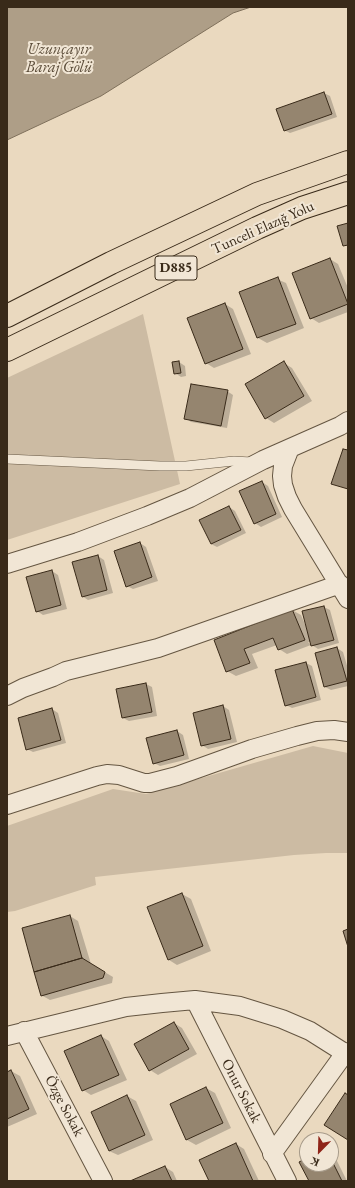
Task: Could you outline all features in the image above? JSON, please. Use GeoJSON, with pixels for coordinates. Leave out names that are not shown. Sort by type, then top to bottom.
{"type":"FeatureCollection","features":[{"type":"Feature","properties":{"kind":"main road","name":"Tunceli Elazığ Yolu"},"geometry":{"type":"LineString","coordinates":[[7,316],[111,263],[250,197],[291,181],[348,162]]}},
{"type":"Feature","properties":{"kind":"main road","name":"Tunceli Elazığ Yolu"},"geometry":{"type":"LineString","coordinates":[[7,350],[257,228],[302,208],[348,193]]}},
{"type":"Feature","properties":{"kind":"street"},"geometry":{"type":"LineString","coordinates":[[7,564],[66,546],[147,516],[190,498],[258,463],[348,421]]}},
{"type":"Feature","properties":{"kind":"street"},"geometry":{"type":"LineString","coordinates":[[7,696],[24,688],[53,678],[66,671],[158,648],[344,592],[286,497],[282,476],[283,466],[290,448]]}},
{"type":"Feature","properties":{"kind":"street"},"geometry":{"type":"LineString","coordinates":[[7,805],[97,776],[107,774],[119,775],[144,783],[150,783],[177,776],[252,749],[297,736],[317,731],[334,730],[348,732]]}},
{"type":"Feature","properties":{"kind":"street"},"geometry":{"type":"LineString","coordinates":[[7,1036],[126,1007],[162,1002],[195,1000],[240,1006],[282,1019],[310,1031],[347,1053],[272,1154]]}},
{"type":"Feature","properties":{"kind":"street","name":"Onur Sokak"},"geometry":{"type":"LineString","coordinates":[[195,1000],[287,1181]]}},
{"type":"Feature","properties":{"kind":"street","name":"Özge Sokak"},"geometry":{"type":"LineString","coordinates":[[24,1031],[103,1181]]}},
{"type":"Feature","properties":{"kind":"lane"},"geometry":{"type":"LineString","coordinates":[[7,459],[160,466],[186,466],[234,461],[258,463]]}},
{"type":"Feature","properties":{"kind":"shaded area"},"geometry":{"type":"Polygon","coordinates":[[[143,314],[180,484],[7,540],[7,378],[143,314]]]}},
{"type":"Feature","properties":{"kind":"shaded area"},"geometry":{"type":"Polygon","coordinates":[[[313,746],[348,753],[348,853],[294,855],[95,877],[96,885],[15,911],[7,912],[7,826],[113,789],[146,794],[313,746]]]}},
{"type":"Feature","properties":{"kind":"water","name":"Uzunçayır Baraj Gölü"},"geometry":{"type":"Polygon","coordinates":[[[7,7],[251,7],[233,13],[101,96],[7,140],[7,7]]]}},
{"type":"Feature","properties":{"kind":"building"},"geometry":{"type":"Polygon","coordinates":[[[324,92],[332,114],[284,131],[276,109],[324,92]]]}},
{"type":"Feature","properties":{"kind":"building"},"geometry":{"type":"Polygon","coordinates":[[[348,223],[348,245],[343,246],[337,226],[348,223]]]}},
{"type":"Feature","properties":{"kind":"building"},"geometry":{"type":"Polygon","coordinates":[[[330,258],[348,304],[310,319],[292,273],[330,258]]]}},
{"type":"Feature","properties":{"kind":"building"},"geometry":{"type":"Polygon","coordinates":[[[278,277],[296,324],[257,338],[239,292],[278,277]]]}},
{"type":"Feature","properties":{"kind":"building"},"geometry":{"type":"Polygon","coordinates":[[[225,303],[243,349],[205,364],[187,318],[225,303]]]}},
{"type":"Feature","properties":{"kind":"building"},"geometry":{"type":"Polygon","coordinates":[[[179,361],[181,373],[174,374],[172,362],[179,361]]]}},
{"type":"Feature","properties":{"kind":"building"},"geometry":{"type":"Polygon","coordinates":[[[284,361],[304,396],[265,419],[245,384],[284,361]]]}},
{"type":"Feature","properties":{"kind":"building"},"geometry":{"type":"Polygon","coordinates":[[[191,384],[228,390],[221,426],[184,419],[191,384]]]}},
{"type":"Feature","properties":{"kind":"building"},"geometry":{"type":"Polygon","coordinates":[[[343,449],[348,450],[348,489],[331,484],[343,449]]]}},
{"type":"Feature","properties":{"kind":"building"},"geometry":{"type":"Polygon","coordinates":[[[262,481],[276,514],[254,524],[239,491],[262,481]]]}},
{"type":"Feature","properties":{"kind":"building"},"geometry":{"type":"Polygon","coordinates":[[[229,506],[241,530],[211,544],[199,520],[229,506]]]}},
{"type":"Feature","properties":{"kind":"building"},"geometry":{"type":"Polygon","coordinates":[[[140,542],[152,577],[126,587],[114,551],[140,542]]]}},
{"type":"Feature","properties":{"kind":"building"},"geometry":{"type":"Polygon","coordinates":[[[98,555],[107,590],[82,597],[72,562],[98,555]]]}},
{"type":"Feature","properties":{"kind":"building"},"geometry":{"type":"Polygon","coordinates":[[[52,570],[61,605],[36,612],[26,577],[52,570]]]}},
{"type":"Feature","properties":{"kind":"building"},"geometry":{"type":"Polygon","coordinates":[[[324,606],[334,640],[311,646],[302,611],[324,606]]]}},
{"type":"Feature","properties":{"kind":"building"},"geometry":{"type":"Polygon","coordinates":[[[292,609],[305,640],[278,650],[273,638],[244,649],[250,663],[226,672],[214,640],[292,609]]]}},
{"type":"Feature","properties":{"kind":"building"},"geometry":{"type":"Polygon","coordinates":[[[337,647],[347,681],[324,687],[315,653],[337,647]]]}},
{"type":"Feature","properties":{"kind":"building"},"geometry":{"type":"Polygon","coordinates":[[[306,662],[316,697],[285,706],[275,670],[306,662]]]}},
{"type":"Feature","properties":{"kind":"building"},"geometry":{"type":"Polygon","coordinates":[[[146,683],[152,712],[122,718],[116,689],[146,683]]]}},
{"type":"Feature","properties":{"kind":"building"},"geometry":{"type":"Polygon","coordinates":[[[223,705],[231,739],[201,746],[193,713],[223,705]]]}},
{"type":"Feature","properties":{"kind":"building"},"geometry":{"type":"Polygon","coordinates":[[[52,708],[61,740],[26,750],[18,718],[52,708]]]}},
{"type":"Feature","properties":{"kind":"building"},"geometry":{"type":"Polygon","coordinates":[[[177,730],[184,755],[153,764],[146,738],[177,730]]]}},
{"type":"Feature","properties":{"kind":"building"},"geometry":{"type":"Polygon","coordinates":[[[182,893],[203,946],[168,960],[147,907],[182,893]]]}},
{"type":"Feature","properties":{"kind":"building"},"geometry":{"type":"Polygon","coordinates":[[[70,915],[82,958],[34,972],[22,928],[70,915]]]}},
{"type":"Feature","properties":{"kind":"building"},"geometry":{"type":"Polygon","coordinates":[[[348,929],[348,947],[343,931],[348,929]]]}},
{"type":"Feature","properties":{"kind":"building"},"geometry":{"type":"Polygon","coordinates":[[[82,958],[105,972],[103,978],[41,996],[34,972],[82,958]]]}},
{"type":"Feature","properties":{"kind":"building"},"geometry":{"type":"Polygon","coordinates":[[[174,1022],[189,1049],[149,1071],[134,1044],[174,1022]]]}},
{"type":"Feature","properties":{"kind":"building"},"geometry":{"type":"Polygon","coordinates":[[[101,1035],[119,1075],[82,1091],[64,1051],[101,1035]]]}},
{"type":"Feature","properties":{"kind":"building"},"geometry":{"type":"Polygon","coordinates":[[[11,1070],[29,1109],[7,1119],[7,1072],[11,1070]]]}},
{"type":"Feature","properties":{"kind":"building"},"geometry":{"type":"Polygon","coordinates":[[[206,1087],[223,1123],[186,1140],[170,1104],[206,1087]]]}},
{"type":"Feature","properties":{"kind":"building"},"geometry":{"type":"Polygon","coordinates":[[[345,1093],[348,1095],[348,1140],[339,1134],[339,1132],[335,1132],[324,1125],[345,1093]]]}},
{"type":"Feature","properties":{"kind":"building"},"geometry":{"type":"Polygon","coordinates":[[[127,1095],[145,1135],[109,1151],[91,1112],[127,1095]]]}},
{"type":"Feature","properties":{"kind":"building"},"geometry":{"type":"Polygon","coordinates":[[[236,1143],[253,1181],[209,1181],[199,1160],[236,1143]]]}},
{"type":"Feature","properties":{"kind":"building"},"geometry":{"type":"Polygon","coordinates":[[[165,1166],[172,1181],[130,1181],[165,1166]]]}},
{"type":"Feature","properties":{"kind":"building"},"geometry":{"type":"Polygon","coordinates":[[[304,1172],[338,1172],[342,1181],[309,1181],[304,1172]]]}}]}
